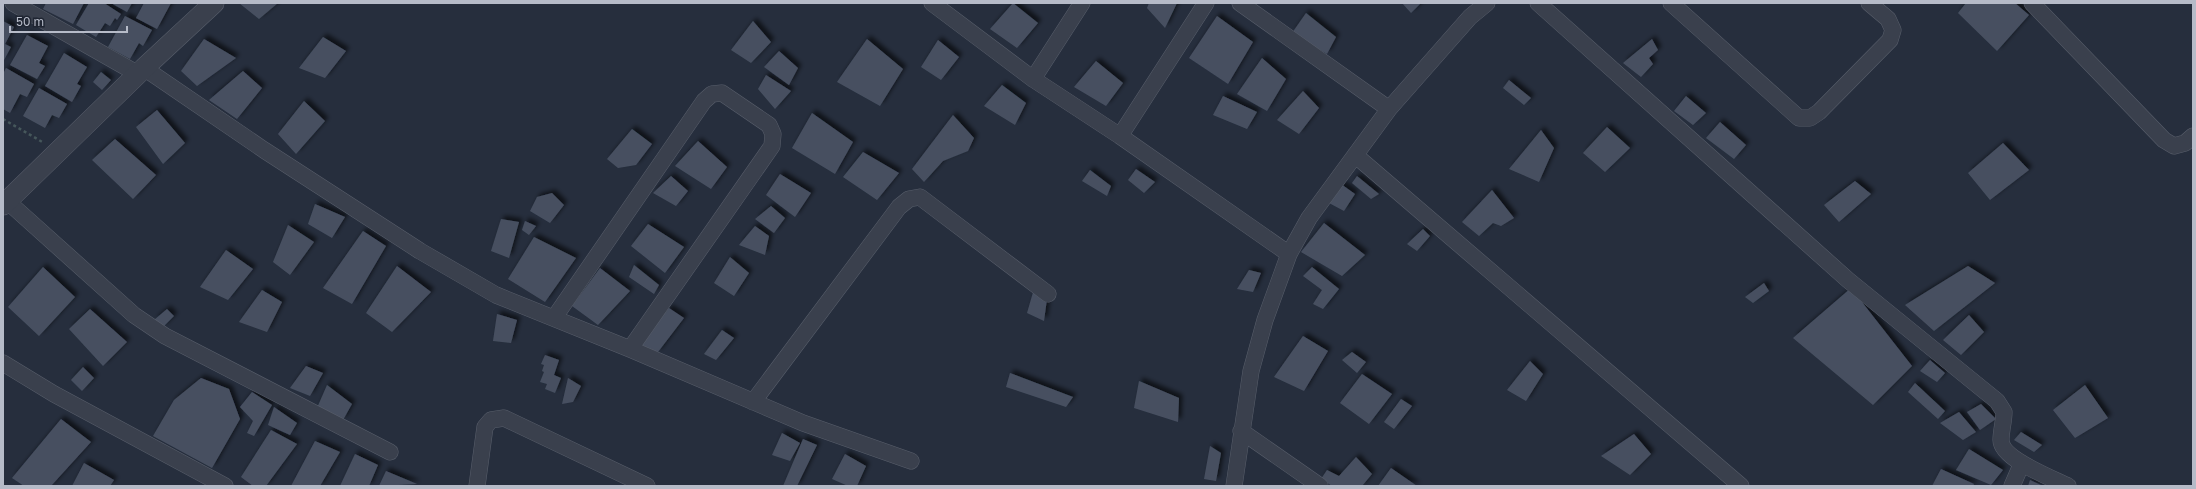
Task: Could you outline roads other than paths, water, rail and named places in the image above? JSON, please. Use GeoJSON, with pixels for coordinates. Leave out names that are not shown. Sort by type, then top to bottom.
{"type":"FeatureCollection","features":[{"type":"Feature","properties":{"kind":"street"},"geometry":{"type":"LineString","coordinates":[[12,3],[141,71],[458,275],[496,295],[630,349],[803,423],[911,461]]}},
{"type":"Feature","properties":{"kind":"street"},"geometry":{"type":"LineString","coordinates":[[214,3],[141,71],[5,203],[134,315],[165,336],[390,452]]}},
{"type":"Feature","properties":{"kind":"street"},"geometry":{"type":"LineString","coordinates":[[932,3],[1033,79],[1120,136],[1289,254]]}},
{"type":"Feature","properties":{"kind":"street"},"geometry":{"type":"LineString","coordinates":[[1033,79],[1082,3]]}},
{"type":"Feature","properties":{"kind":"street"},"geometry":{"type":"LineString","coordinates":[[1120,136],[1206,3]]}},
{"type":"Feature","properties":{"kind":"street"},"geometry":{"type":"LineString","coordinates":[[1240,3],[1389,109]]}},
{"type":"Feature","properties":{"kind":"street"},"geometry":{"type":"LineString","coordinates":[[1234,486],[1251,371],[1265,320],[1289,254],[1309,218],[1389,109],[1470,17],[1487,3]]}},
{"type":"Feature","properties":{"kind":"street"},"geometry":{"type":"LineString","coordinates":[[1538,3],[1848,280],[1997,401],[2004,412],[2001,441],[2006,452],[2022,463],[2068,486]]}},
{"type":"Feature","properties":{"kind":"street"},"geometry":{"type":"LineString","coordinates":[[1671,3],[1799,118],[1810,118],[1819,112],[1890,40],[1894,30],[1888,19],[1869,3]]}},
{"type":"Feature","properties":{"kind":"street"},"geometry":{"type":"LineString","coordinates":[[2032,3],[2164,140],[2174,146],[2185,143],[2193,136]]}},
{"type":"Feature","properties":{"kind":"street"},"geometry":{"type":"LineString","coordinates":[[554,318],[704,101],[712,94],[722,93],[769,125],[774,134],[772,146],[630,349]]}},
{"type":"Feature","properties":{"kind":"street"},"geometry":{"type":"LineString","coordinates":[[1355,155],[1741,486]]}},
{"type":"Feature","properties":{"kind":"street"},"geometry":{"type":"LineString","coordinates":[[753,402],[899,207],[909,199],[920,197],[1048,294]]}},
{"type":"Feature","properties":{"kind":"street"},"geometry":{"type":"LineString","coordinates":[[3,363],[54,394],[225,486]]}},
{"type":"Feature","properties":{"kind":"street"},"geometry":{"type":"LineString","coordinates":[[477,486],[485,427],[492,420],[504,418],[647,486]]}},
{"type":"Feature","properties":{"kind":"street"},"geometry":{"type":"LineString","coordinates":[[1241,431],[1320,486]]}},
{"type":"Feature","properties":{"kind":"street"},"geometry":{"type":"LineString","coordinates":[[2012,486],[2022,463]]}}]}
